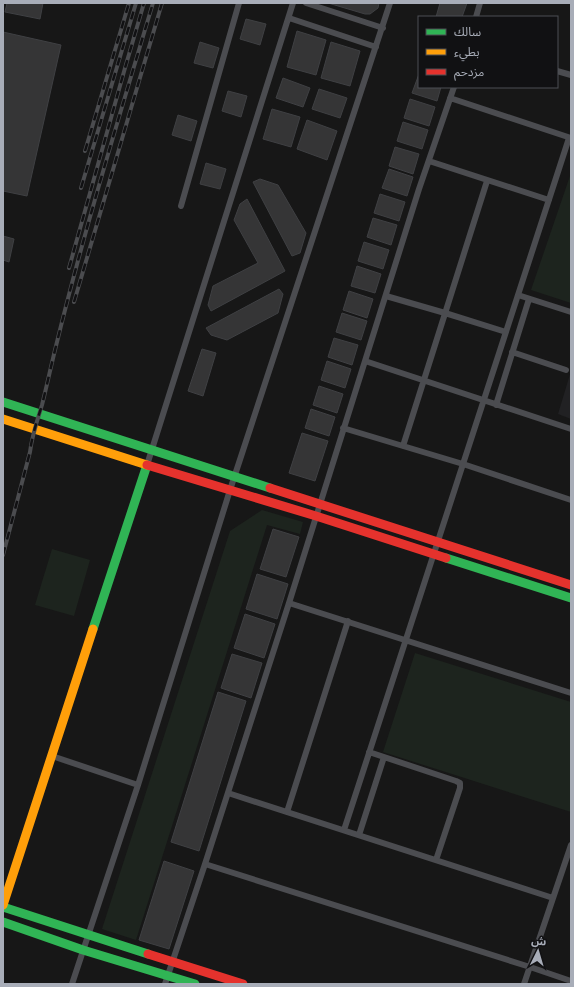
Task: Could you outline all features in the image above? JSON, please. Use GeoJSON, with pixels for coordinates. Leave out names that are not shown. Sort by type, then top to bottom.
{"type":"FeatureCollection","features":[{"type":"Feature","properties":{"kind":"street"},"geometry":{"type":"LineString","coordinates":[[181,206],[239,3]]}},
{"type":"Feature","properties":{"kind":"street"},"geometry":{"type":"LineString","coordinates":[[243,984],[3,906],[152,450],[293,3]]}},
{"type":"Feature","properties":{"kind":"street"},"geometry":{"type":"LineString","coordinates":[[306,3],[383,28]]}},
{"type":"Feature","properties":{"kind":"street"},"geometry":{"type":"LineString","coordinates":[[72,984],[138,785],[230,490],[390,3]]}},
{"type":"Feature","properties":{"kind":"street"},"geometry":{"type":"LineString","coordinates":[[476,16],[480,3]]}},
{"type":"Feature","properties":{"kind":"street"},"geometry":{"type":"LineString","coordinates":[[289,18],[376,47]]}},
{"type":"Feature","properties":{"kind":"street"},"geometry":{"type":"LineString","coordinates":[[558,71],[571,75]]}},
{"type":"Feature","properties":{"kind":"street"},"geometry":{"type":"LineString","coordinates":[[166,980],[228,793],[429,161],[454,88]]}},
{"type":"Feature","properties":{"kind":"street"},"geometry":{"type":"LineString","coordinates":[[344,830],[570,138],[450,98]]}},
{"type":"Feature","properties":{"kind":"street"},"geometry":{"type":"LineString","coordinates":[[429,161],[549,200]]}},
{"type":"Feature","properties":{"kind":"street"},"geometry":{"type":"LineString","coordinates":[[403,446],[487,181]]}},
{"type":"Feature","properties":{"kind":"street"},"geometry":{"type":"LineString","coordinates":[[518,295],[571,312]]}},
{"type":"Feature","properties":{"kind":"street"},"geometry":{"type":"LineString","coordinates":[[386,296],[506,332]]}},
{"type":"Feature","properties":{"kind":"street"},"geometry":{"type":"LineString","coordinates":[[496,405],[529,299]]}},
{"type":"Feature","properties":{"kind":"street"},"geometry":{"type":"LineString","coordinates":[[512,352],[566,370]]}},
{"type":"Feature","properties":{"kind":"street"},"geometry":{"type":"LineString","coordinates":[[365,361],[571,429]]}},
{"type":"Feature","properties":{"kind":"street"},"geometry":{"type":"LineString","coordinates":[[3,402],[571,585]]}},
{"type":"Feature","properties":{"kind":"street"},"geometry":{"type":"LineString","coordinates":[[3,419],[147,465],[316,516],[571,598]]}},
{"type":"Feature","properties":{"kind":"street"},"geometry":{"type":"LineString","coordinates":[[344,428],[463,464],[571,500]]}},
{"type":"Feature","properties":{"kind":"street"},"geometry":{"type":"LineString","coordinates":[[289,602],[571,694]]}},
{"type":"Feature","properties":{"kind":"street"},"geometry":{"type":"LineString","coordinates":[[287,812],[348,621]]}},
{"type":"Feature","properties":{"kind":"street"},"geometry":{"type":"LineString","coordinates":[[369,752],[460,783],[460,788],[436,860]]}},
{"type":"Feature","properties":{"kind":"street"},"geometry":{"type":"LineString","coordinates":[[52,756],[138,785]]}},
{"type":"Feature","properties":{"kind":"street"},"geometry":{"type":"LineString","coordinates":[[359,835],[384,757]]}},
{"type":"Feature","properties":{"kind":"street"},"geometry":{"type":"LineString","coordinates":[[228,793],[553,898]]}},
{"type":"Feature","properties":{"kind":"street"},"geometry":{"type":"LineString","coordinates":[[524,984],[571,845]]}},
{"type":"Feature","properties":{"kind":"street"},"geometry":{"type":"LineString","coordinates":[[205,864],[571,981]]}},
{"type":"Feature","properties":{"kind":"street"},"geometry":{"type":"LineString","coordinates":[[3,922],[166,980],[195,984]]}},
{"type":"Feature","properties":{"kind":"shaded area"},"geometry":{"type":"Polygon","coordinates":[[[571,173],[571,303],[531,290],[571,173]]]}},
{"type":"Feature","properties":{"kind":"shaded area"},"geometry":{"type":"Polygon","coordinates":[[[571,371],[571,419],[558,414],[571,371]]]}},
{"type":"Feature","properties":{"kind":"shaded area"},"geometry":{"type":"Polygon","coordinates":[[[262,510],[303,522],[300,534],[267,525],[136,940],[102,929],[230,531],[262,510]]]}},
{"type":"Feature","properties":{"kind":"shaded area"},"geometry":{"type":"Polygon","coordinates":[[[52,549],[90,560],[74,616],[35,605],[52,549]]]}},
{"type":"Feature","properties":{"kind":"shaded area"},"geometry":{"type":"Polygon","coordinates":[[[415,653],[571,702],[571,812],[383,752],[415,653]]]}},
{"type":"Feature","properties":{"kind":"building"},"geometry":{"type":"Polygon","coordinates":[[[7,3],[43,3],[40,19],[5,12],[7,3]]]}},
{"type":"Feature","properties":{"kind":"building"},"geometry":{"type":"Polygon","coordinates":[[[328,3],[379,3],[378,8],[370,14],[365,14],[328,3]]]}},
{"type":"Feature","properties":{"kind":"building"},"geometry":{"type":"Polygon","coordinates":[[[440,3],[467,3],[462,16],[436,16],[440,3]]]}},
{"type":"Feature","properties":{"kind":"building"},"geometry":{"type":"Polygon","coordinates":[[[246,19],[266,24],[260,45],[240,39],[246,19]]]}},
{"type":"Feature","properties":{"kind":"building"},"geometry":{"type":"Polygon","coordinates":[[[297,31],[326,40],[316,75],[287,67],[297,31]]]}},
{"type":"Feature","properties":{"kind":"building"},"geometry":{"type":"Polygon","coordinates":[[[3,32],[61,45],[27,196],[3,191],[3,32]]]}},
{"type":"Feature","properties":{"kind":"building"},"geometry":{"type":"Polygon","coordinates":[[[200,42],[219,48],[213,68],[194,63],[200,42]]]}},
{"type":"Feature","properties":{"kind":"building"},"geometry":{"type":"Polygon","coordinates":[[[331,42],[360,51],[350,86],[321,78],[331,42]]]}},
{"type":"Feature","properties":{"kind":"building"},"geometry":{"type":"Polygon","coordinates":[[[418,77],[418,88],[441,88],[437,101],[412,93],[418,77]]]}},
{"type":"Feature","properties":{"kind":"building"},"geometry":{"type":"Polygon","coordinates":[[[283,78],[310,88],[303,107],[276,98],[283,78]]]}},
{"type":"Feature","properties":{"kind":"building"},"geometry":{"type":"Polygon","coordinates":[[[319,89],[347,98],[340,118],[312,109],[319,89]]]}},
{"type":"Feature","properties":{"kind":"building"},"geometry":{"type":"Polygon","coordinates":[[[228,91],[247,96],[241,117],[222,111],[228,91]]]}},
{"type":"Feature","properties":{"kind":"building"},"geometry":{"type":"Polygon","coordinates":[[[410,99],[435,107],[429,126],[404,118],[410,99]]]}},
{"type":"Feature","properties":{"kind":"building"},"geometry":{"type":"Polygon","coordinates":[[[272,109],[300,117],[291,147],[263,139],[272,109]]]}},
{"type":"Feature","properties":{"kind":"building"},"geometry":{"type":"Polygon","coordinates":[[[178,115],[197,121],[191,141],[172,135],[178,115]]]}},
{"type":"Feature","properties":{"kind":"building"},"geometry":{"type":"Polygon","coordinates":[[[307,120],[337,131],[327,160],[297,149],[307,120]]]}},
{"type":"Feature","properties":{"kind":"building"},"geometry":{"type":"Polygon","coordinates":[[[403,122],[428,130],[422,149],[397,141],[403,122]]]}},
{"type":"Feature","properties":{"kind":"building"},"geometry":{"type":"Polygon","coordinates":[[[395,147],[419,154],[413,174],[389,166],[395,147]]]}},
{"type":"Feature","properties":{"kind":"building"},"geometry":{"type":"Polygon","coordinates":[[[206,163],[226,169],[220,189],[200,184],[206,163]]]}},
{"type":"Feature","properties":{"kind":"building"},"geometry":{"type":"Polygon","coordinates":[[[389,169],[413,177],[407,196],[382,188],[389,169]]]}},
{"type":"Feature","properties":{"kind":"building"},"geometry":{"type":"Polygon","coordinates":[[[260,179],[278,185],[306,233],[300,253],[292,256],[253,182],[260,179]]]}},
{"type":"Feature","properties":{"kind":"building"},"geometry":{"type":"Polygon","coordinates":[[[380,194],[405,202],[399,221],[374,213],[380,194]]]}},
{"type":"Feature","properties":{"kind":"building"},"geometry":{"type":"Polygon","coordinates":[[[247,199],[285,271],[211,311],[208,305],[213,286],[258,263],[234,220],[240,204],[247,199]]]}},
{"type":"Feature","properties":{"kind":"building"},"geometry":{"type":"Polygon","coordinates":[[[373,218],[397,225],[391,245],[367,237],[373,218]]]}},
{"type":"Feature","properties":{"kind":"building"},"geometry":{"type":"Polygon","coordinates":[[[3,236],[14,239],[9,262],[3,260],[3,236]]]}},
{"type":"Feature","properties":{"kind":"building"},"geometry":{"type":"Polygon","coordinates":[[[364,242],[389,250],[383,269],[358,261],[364,242]]]}},
{"type":"Feature","properties":{"kind":"building"},"geometry":{"type":"Polygon","coordinates":[[[357,266],[381,274],[375,293],[351,286],[357,266]]]}},
{"type":"Feature","properties":{"kind":"building"},"geometry":{"type":"Polygon","coordinates":[[[279,289],[283,294],[278,313],[227,340],[211,335],[206,328],[279,289]]]}},
{"type":"Feature","properties":{"kind":"building"},"geometry":{"type":"Polygon","coordinates":[[[349,291],[373,299],[367,318],[343,310],[349,291]]]}},
{"type":"Feature","properties":{"kind":"building"},"geometry":{"type":"Polygon","coordinates":[[[342,313],[367,321],[361,340],[336,332],[342,313]]]}},
{"type":"Feature","properties":{"kind":"building"},"geometry":{"type":"Polygon","coordinates":[[[334,338],[358,345],[352,365],[328,357],[334,338]]]}},
{"type":"Feature","properties":{"kind":"building"},"geometry":{"type":"Polygon","coordinates":[[[202,349],[216,353],[203,396],[188,391],[202,349]]]}},
{"type":"Feature","properties":{"kind":"building"},"geometry":{"type":"Polygon","coordinates":[[[327,361],[351,369],[345,388],[321,380],[327,361]]]}},
{"type":"Feature","properties":{"kind":"building"},"geometry":{"type":"Polygon","coordinates":[[[319,386],[343,394],[337,413],[313,405],[319,386]]]}},
{"type":"Feature","properties":{"kind":"building"},"geometry":{"type":"Polygon","coordinates":[[[311,409],[335,417],[329,436],[305,428],[311,409]]]}},
{"type":"Feature","properties":{"kind":"building"},"geometry":{"type":"Polygon","coordinates":[[[302,433],[328,441],[315,481],[289,473],[302,433]]]}},
{"type":"Feature","properties":{"kind":"building"},"geometry":{"type":"Polygon","coordinates":[[[273,529],[299,537],[286,577],[260,569],[273,529]]]}},
{"type":"Feature","properties":{"kind":"building"},"geometry":{"type":"Polygon","coordinates":[[[257,574],[288,584],[277,619],[246,609],[257,574]]]}},
{"type":"Feature","properties":{"kind":"building"},"geometry":{"type":"Polygon","coordinates":[[[245,614],[275,624],[264,658],[234,648],[245,614]]]}},
{"type":"Feature","properties":{"kind":"building"},"geometry":{"type":"Polygon","coordinates":[[[232,654],[262,663],[251,698],[221,688],[232,654]]]}},
{"type":"Feature","properties":{"kind":"building"},"geometry":{"type":"Polygon","coordinates":[[[218,692],[246,701],[199,851],[171,842],[218,692]]]}},
{"type":"Feature","properties":{"kind":"building"},"geometry":{"type":"Polygon","coordinates":[[[164,861],[194,871],[169,949],[139,940],[164,861]]]}},
{"type":"Feature","properties":{"kind":"railway"},"geometry":{"type":"LineString","coordinates":[[85,151],[129,3]]}},
{"type":"Feature","properties":{"kind":"railway"},"geometry":{"type":"LineString","coordinates":[[81,188],[136,3]]}},
{"type":"Feature","properties":{"kind":"railway"},"geometry":{"type":"LineString","coordinates":[[69,268],[144,3]]}},
{"type":"Feature","properties":{"kind":"railway"},"geometry":{"type":"LineString","coordinates":[[3,555],[78,260],[153,3]]}},
{"type":"Feature","properties":{"kind":"railway"},"geometry":{"type":"LineString","coordinates":[[74,302],[162,3]]}},
{"type":"Feature","properties":{"kind":"traffic: fast"},"geometry":{"type":"LineString","coordinates":[[3,402],[270,488]]}},
{"type":"Feature","properties":{"kind":"traffic: fast"},"geometry":{"type":"LineString","coordinates":[[93,629],[147,465]]}},
{"type":"Feature","properties":{"kind":"traffic: fast"},"geometry":{"type":"LineString","coordinates":[[446,558],[571,598]]}},
{"type":"Feature","properties":{"kind":"traffic: fast"},"geometry":{"type":"LineString","coordinates":[[3,907],[148,954]]}},
{"type":"Feature","properties":{"kind":"traffic: fast"},"geometry":{"type":"LineString","coordinates":[[3,922],[83,950],[195,984]]}},
{"type":"Feature","properties":{"kind":"traffic: slow"},"geometry":{"type":"LineString","coordinates":[[3,419],[147,465]]}},
{"type":"Feature","properties":{"kind":"traffic: slow"},"geometry":{"type":"LineString","coordinates":[[3,905],[93,629]]}},
{"type":"Feature","properties":{"kind":"traffic: jam"},"geometry":{"type":"LineString","coordinates":[[147,465],[316,516],[446,558]]}},
{"type":"Feature","properties":{"kind":"traffic: jam"},"geometry":{"type":"LineString","coordinates":[[270,488],[571,585]]}},
{"type":"Feature","properties":{"kind":"traffic: jam"},"geometry":{"type":"LineString","coordinates":[[148,954],[243,984]]}}]}
